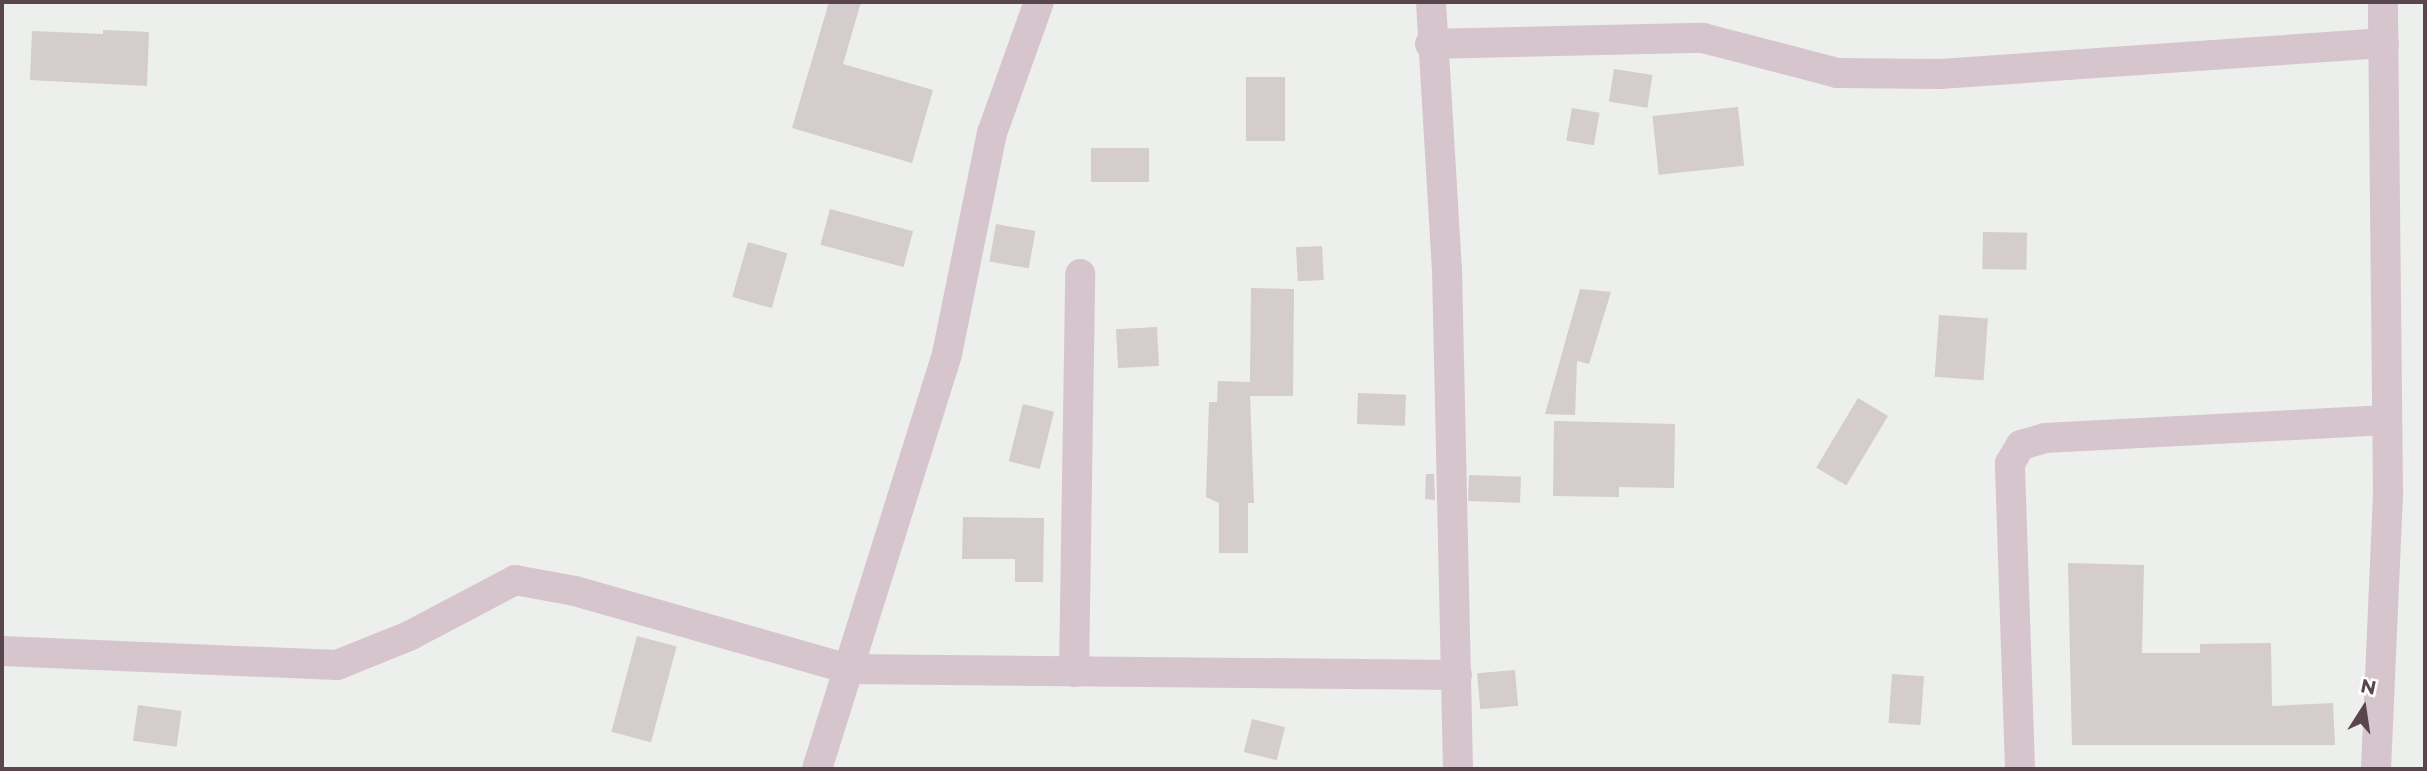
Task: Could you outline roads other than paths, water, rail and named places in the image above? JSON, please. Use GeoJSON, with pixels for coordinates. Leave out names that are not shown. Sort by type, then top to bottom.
{"type":"FeatureCollection","features":[{"type":"Feature","properties":{"kind":"street"},"geometry":{"type":"LineString","coordinates":[[817,769],[947,354],[992,133],[1039,2]]}},
{"type":"Feature","properties":{"kind":"street"},"geometry":{"type":"LineString","coordinates":[[1431,2],[1430,44],[1447,269],[1458,769]]}},
{"type":"Feature","properties":{"kind":"street"},"geometry":{"type":"LineString","coordinates":[[2376,769],[2387,420],[2383,2]]}},
{"type":"Feature","properties":{"kind":"street"},"geometry":{"type":"LineString","coordinates":[[1430,44],[1703,38],[1837,73],[1940,74],[2384,43]]}},
{"type":"Feature","properties":{"kind":"street"},"geometry":{"type":"LineString","coordinates":[[1074,672],[1080,274]]}},
{"type":"Feature","properties":{"kind":"street"},"geometry":{"type":"LineString","coordinates":[[2020,769],[2010,463],[2021,446],[2045,438],[2387,420]]}},
{"type":"Feature","properties":{"kind":"street"},"geometry":{"type":"LineString","coordinates":[[2,651],[337,665],[409,636],[514,580],[575,591],[848,669],[1457,676]]}}]}
